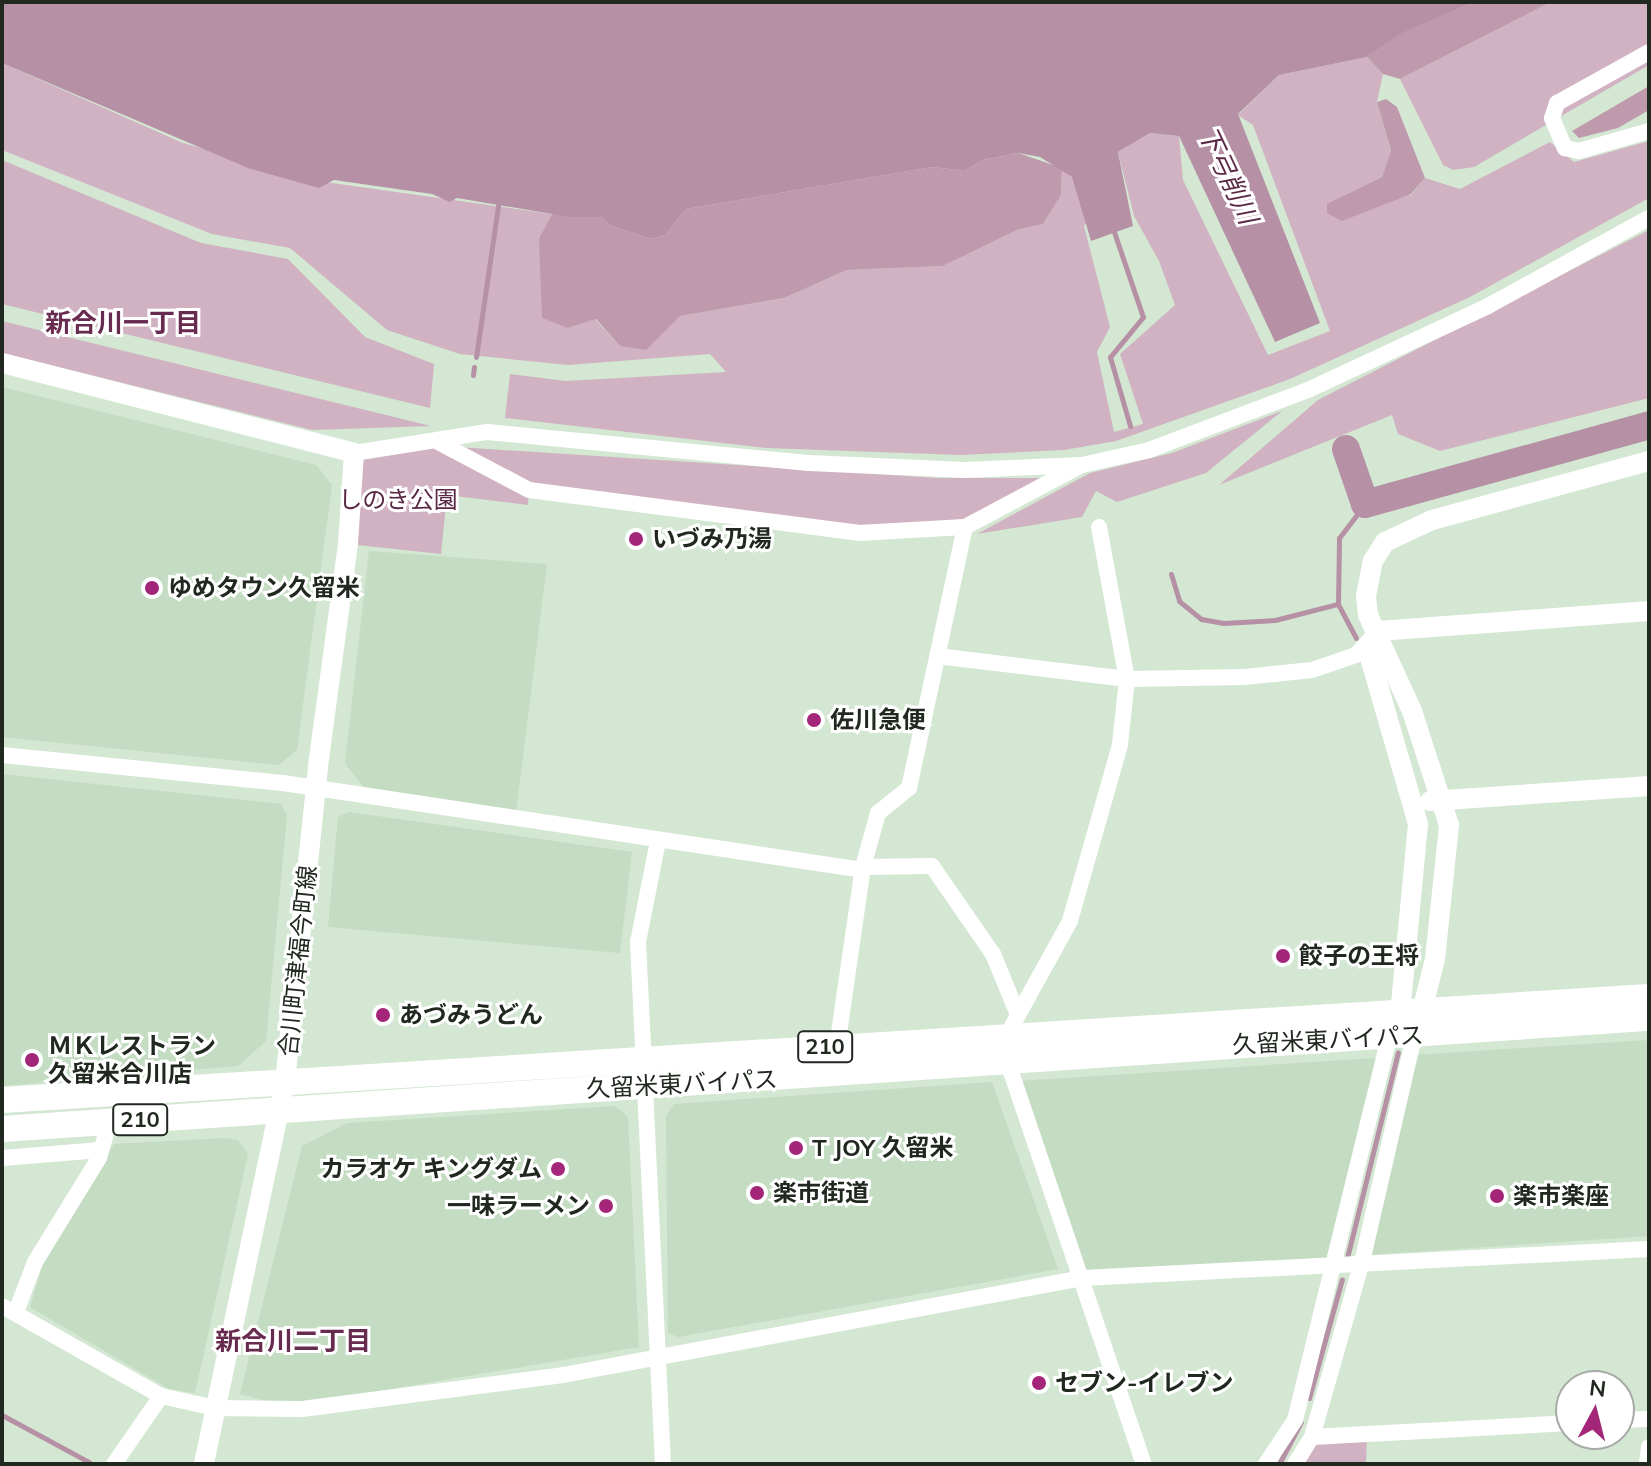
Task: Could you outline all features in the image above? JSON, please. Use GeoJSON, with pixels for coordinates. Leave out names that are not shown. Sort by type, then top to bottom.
{"type":"FeatureCollection","features":[{"type":"Feature","properties":{"kind":"highway","name":"久留米東バイパス"},"geometry":{"type":"LineString","coordinates":[[1406,1025],[1649,997]]}},
{"type":"Feature","properties":{"kind":"highway","name":"久留米東バイパス"},"geometry":{"type":"LineString","coordinates":[[2,1129],[279,1109],[643,1072],[837,1047],[1011,1037],[1649,1018]]}},
{"type":"Feature","properties":{"kind":"highway","name":"久留米東バイパス"},"geometry":{"type":"LineString","coordinates":[[2,1100],[285,1082],[643,1072],[841,1076],[1011,1037]]}},
{"type":"Feature","properties":{"kind":"street"},"geometry":{"type":"LineString","coordinates":[[1649,52],[1557,103],[1552,118],[1565,148],[1579,151],[1649,131]]}},
{"type":"Feature","properties":{"kind":"street"},"geometry":{"type":"LineString","coordinates":[[2,363],[354,453],[487,432],[809,463],[965,470],[1082,465],[1149,450],[1308,390],[1488,306],[1649,218]]}},
{"type":"Feature","properties":{"kind":"street"},"geometry":{"type":"LineString","coordinates":[[438,442],[529,490],[858,533],[965,527],[1082,465]]}},
{"type":"Feature","properties":{"kind":"street","name":"合川町津福今町線"},"geometry":{"type":"LineString","coordinates":[[204,1464],[285,1082],[348,544],[354,453]]}},
{"type":"Feature","properties":{"kind":"street"},"geometry":{"type":"LineString","coordinates":[[1295,1464],[1312,1437],[1362,1262],[1406,1025],[1418,824],[1366,644],[1366,596],[1373,561],[1385,542],[1432,520],[1649,461]]}},
{"type":"Feature","properties":{"kind":"street"},"geometry":{"type":"LineString","coordinates":[[837,1047],[863,868],[878,813],[909,788],[965,527]]}},
{"type":"Feature","properties":{"kind":"street"},"geometry":{"type":"LineString","coordinates":[[1011,1037],[1070,921],[1120,745],[1127,679],[1099,527]]}},
{"type":"Feature","properties":{"kind":"street"},"geometry":{"type":"LineString","coordinates":[[937,656],[1127,679],[1312,670],[1366,644],[1649,611]]}},
{"type":"Feature","properties":{"kind":"street"},"geometry":{"type":"LineString","coordinates":[[1266,1464],[1295,1420],[1334,1266],[1406,1025],[1443,884],[1449,825],[1443,802],[1366,644]]}},
{"type":"Feature","properties":{"kind":"street"},"geometry":{"type":"LineString","coordinates":[[2,755],[317,789],[658,841],[863,868],[932,866],[993,954],[1011,1037],[1083,1278],[1144,1464]]}},
{"type":"Feature","properties":{"kind":"street"},"geometry":{"type":"LineString","coordinates":[[1413,800],[1443,802],[1649,786]]}},
{"type":"Feature","properties":{"kind":"street"},"geometry":{"type":"LineString","coordinates":[[658,841],[638,942],[663,1464]]}},
{"type":"Feature","properties":{"kind":"street"},"geometry":{"type":"LineString","coordinates":[[109,1122],[101,1150],[9,1309],[161,1396],[215,1408],[302,1409],[658,1359],[1083,1278],[1649,1249]]}},
{"type":"Feature","properties":{"kind":"street"},"geometry":{"type":"LineString","coordinates":[[2,1158],[101,1150]]}},
{"type":"Feature","properties":{"kind":"street"},"geometry":{"type":"LineString","coordinates":[[114,1464],[161,1396]]}},
{"type":"Feature","properties":{"kind":"street"},"geometry":{"type":"LineString","coordinates":[[1312,1437],[1555,1424]]}},
{"type":"Feature","properties":{"kind":"street"},"geometry":{"type":"LineString","coordinates":[[1647,1464],[1649,1447]]}},
{"type":"Feature","properties":{"kind":"shaded area"},"geometry":{"type":"Polygon","coordinates":[[[1475,2],[1551,2],[1400,79],[1383,74],[1367,57],[1399,34],[1475,2]]]}},
{"type":"Feature","properties":{"kind":"shaded area"},"geometry":{"type":"Polygon","coordinates":[[[1649,86],[1649,110],[1618,128],[1579,138],[1572,131],[1649,86]]]}},
{"type":"Feature","properties":{"kind":"shaded area"},"geometry":{"type":"Polygon","coordinates":[[[1386,99],[1397,107],[1425,178],[1411,194],[1342,221],[1327,213],[1327,204],[1382,177],[1391,151],[1377,102],[1386,99]]]}},
{"type":"Feature","properties":{"kind":"shaded area"},"geometry":{"type":"Polygon","coordinates":[[[1018,153],[1062,168],[1061,195],[1043,224],[1017,230],[943,266],[847,270],[784,298],[680,316],[646,350],[620,346],[596,319],[568,328],[542,318],[539,238],[552,214],[601,217],[609,225],[651,239],[665,235],[686,209],[932,167],[964,171],[983,160],[1018,153]]]}},
{"type":"Feature","properties":{"kind":"shaded area","name":"ゆめタウン久留米"},"geometry":{"type":"Polygon","coordinates":[[[2,387],[316,465],[332,485],[297,750],[279,765],[2,737],[2,387]]]}},
{"type":"Feature","properties":{"kind":"shaded area"},"geometry":{"type":"Polygon","coordinates":[[[369,551],[547,564],[516,813],[364,788],[345,763],[369,551]]]}},
{"type":"Feature","properties":{"kind":"shaded area"},"geometry":{"type":"Polygon","coordinates":[[[2,774],[281,804],[287,815],[266,1041],[238,1066],[2,1086],[2,774]]]}},
{"type":"Feature","properties":{"kind":"shaded area"},"geometry":{"type":"Polygon","coordinates":[[[349,812],[632,852],[620,953],[328,927],[338,817],[349,812]]]}},
{"type":"Feature","properties":{"kind":"shaded area"},"geometry":{"type":"Polygon","coordinates":[[[1649,1040],[1649,1236],[1369,1255],[1414,1055],[1649,1040]]]}},
{"type":"Feature","properties":{"kind":"shaded area"},"geometry":{"type":"Polygon","coordinates":[[[1376,1058],[1332,1261],[1085,1272],[1020,1081],[1376,1058]]]}},
{"type":"Feature","properties":{"kind":"shaded area"},"geometry":{"type":"Polygon","coordinates":[[[992,1082],[1058,1269],[678,1337],[668,1333],[666,1116],[674,1104],[992,1082]]]}},
{"type":"Feature","properties":{"kind":"shaded area"},"geometry":{"type":"Polygon","coordinates":[[[615,1106],[628,1117],[639,1347],[314,1402],[274,1403],[240,1394],[302,1146],[347,1123],[615,1106]]]}},
{"type":"Feature","properties":{"kind":"shaded area"},"geometry":{"type":"Polygon","coordinates":[[[225,1138],[238,1140],[248,1154],[195,1393],[169,1389],[30,1307],[50,1240],[114,1144],[225,1138]]]}},
{"type":"Feature","properties":{"kind":"green space"},"geometry":{"type":"Polygon","coordinates":[[[1551,2],[1649,2],[1649,65],[1474,167],[1453,170],[1443,165],[1400,79],[1551,2]]]}},
{"type":"Feature","properties":{"kind":"green space"},"geometry":{"type":"Polygon","coordinates":[[[1367,57],[1383,74],[1377,102],[1391,152],[1382,177],[1328,204],[1411,195],[1425,178],[1460,189],[1550,142],[1574,162],[1649,141],[1649,198],[1470,297],[1290,379],[1116,441],[1064,450],[961,455],[767,448],[505,418],[510,374],[566,381],[726,372],[710,354],[568,365],[460,354],[387,330],[290,248],[212,234],[2,150],[2,63],[183,143],[325,182],[552,214],[539,238],[568,328],[595,319],[620,346],[680,316],[784,298],[847,270],[943,266],[1017,230],[1043,224],[1061,195],[1062,168],[1072,177],[1089,220],[1084,226],[1110,327],[1097,352],[1114,432],[1143,424],[1120,354],[1175,305],[1159,261],[1134,216],[1118,152],[1150,133],[1179,136],[1183,180],[1268,355],[1330,331],[1253,125],[1238,115],[1279,75],[1367,57]]]}},
{"type":"Feature","properties":{"kind":"green space"},"geometry":{"type":"Polygon","coordinates":[[[2,160],[201,243],[288,259],[365,337],[434,364],[430,408],[2,304],[2,160]]]}},
{"type":"Feature","properties":{"kind":"green space"},"geometry":{"type":"Polygon","coordinates":[[[1649,230],[1649,398],[1440,451],[1398,434],[1392,415],[1219,485],[1318,400],[1649,230]]]}},
{"type":"Feature","properties":{"kind":"green space"},"geometry":{"type":"Polygon","coordinates":[[[2,321],[431,426],[312,430],[2,353],[2,321]]]}},
{"type":"Feature","properties":{"kind":"green space"},"geometry":{"type":"Polygon","coordinates":[[[1282,411],[1206,473],[1117,502],[1096,491],[1082,517],[977,534],[1090,473],[1172,453],[1282,411]]]}},
{"type":"Feature","properties":{"kind":"green space","name":"しのき公園"},"geometry":{"type":"Polygon","coordinates":[[[438,442],[529,490],[528,505],[447,495],[441,554],[348,544],[354,453],[438,442]]]}},
{"type":"Feature","properties":{"kind":"green space"},"geometry":{"type":"Polygon","coordinates":[[[456,447],[938,478],[1049,478],[963,519],[865,530],[528,483],[456,447]]]}},
{"type":"Feature","properties":{"kind":"green space"},"geometry":{"type":"Polygon","coordinates":[[[1367,1435],[1366,1464],[1295,1464],[1312,1437],[1367,1435]]]}},
{"type":"Feature","properties":{"kind":"water"},"geometry":{"type":"Polygon","coordinates":[[[2,2],[1475,2],[1400,34],[1367,57],[1279,75],[1238,114],[1320,323],[1275,342],[1179,136],[1150,133],[1118,152],[1133,226],[1091,241],[1072,177],[1040,157],[1018,153],[983,160],[964,171],[932,167],[686,209],[665,235],[651,239],[609,225],[601,217],[570,217],[457,198],[450,202],[432,194],[334,180],[319,188],[248,168],[2,63],[2,2]]]}},
{"type":"Feature","properties":{"kind":"waterway"},"geometry":{"type":"LineString","coordinates":[[476,357],[499,200]]}},
{"type":"Feature","properties":{"kind":"waterway"},"geometry":{"type":"LineString","coordinates":[[1112,226],[1143,317],[1110,357],[1130,426]]}},
{"type":"Feature","properties":{"kind":"waterway"},"geometry":{"type":"LineString","coordinates":[[473,375],[474,367]]}},
{"type":"Feature","properties":{"kind":"waterway","name":"下弓削川"},"geometry":{"type":"LineString","coordinates":[[1346,449],[1365,504],[1649,425]]}},
{"type":"Feature","properties":{"kind":"waterway"},"geometry":{"type":"LineString","coordinates":[[1356,638],[1338,604],[1339,538],[1365,504]]}},
{"type":"Feature","properties":{"kind":"waterway"},"geometry":{"type":"LineString","coordinates":[[1171,574],[1179,601],[1201,619],[1224,623],[1275,620],[1338,604]]}},
{"type":"Feature","properties":{"kind":"waterway"},"geometry":{"type":"LineString","coordinates":[[1346,1262],[1398,1052]]}},
{"type":"Feature","properties":{"kind":"waterway"},"geometry":{"type":"LineString","coordinates":[[1309,1398],[1342,1279]]}},
{"type":"Feature","properties":{"kind":"waterway"},"geometry":{"type":"LineString","coordinates":[[2,1415],[89,1462]]}},
{"type":"Feature","properties":{"kind":"waterway"},"geometry":{"type":"LineString","coordinates":[[1279,1464],[1301,1422]]}},
{"type":"Feature","properties":{"kind":"place","name":"いづみ乃湯"},"geometry":{"type":"Point","coordinates":[636,539]}},
{"type":"Feature","properties":{"kind":"place","name":"ゆめタウン久留米"},"geometry":{"type":"Point","coordinates":[152,588]}},
{"type":"Feature","properties":{"kind":"place","name":"佐川急便"},"geometry":{"type":"Point","coordinates":[814,720]}},
{"type":"Feature","properties":{"kind":"place","name":"餃子の王将"},"geometry":{"type":"Point","coordinates":[1283,956]}},
{"type":"Feature","properties":{"kind":"place","name":"あづみうどん"},"geometry":{"type":"Point","coordinates":[383,1015]}},
{"type":"Feature","properties":{"kind":"place","name":"ＭＫレストラン 久留米合川店"},"geometry":{"type":"Point","coordinates":[32,1060]}},
{"type":"Feature","properties":{"kind":"place","name":"T JOY 久留米"},"geometry":{"type":"Point","coordinates":[796,1148]}},
{"type":"Feature","properties":{"kind":"place","name":"カラオケ キングダム"},"geometry":{"type":"Point","coordinates":[558,1169]}},
{"type":"Feature","properties":{"kind":"place","name":"楽市街道"},"geometry":{"type":"Point","coordinates":[757,1193]}},
{"type":"Feature","properties":{"kind":"place","name":"楽市楽座"},"geometry":{"type":"Point","coordinates":[1497,1196]}},
{"type":"Feature","properties":{"kind":"place","name":"一味ラーメン"},"geometry":{"type":"Point","coordinates":[606,1206]}},
{"type":"Feature","properties":{"kind":"place","name":"セブン-イレブン"},"geometry":{"type":"Point","coordinates":[1039,1383]}},
{"type":"Feature","properties":{"kind":"district","name":"新合川一丁目"},"geometry":{"type":"Point","coordinates":[123,323]}},
{"type":"Feature","properties":{"kind":"district","name":"新合川二丁目"},"geometry":{"type":"Point","coordinates":[293,1341]}}]}
